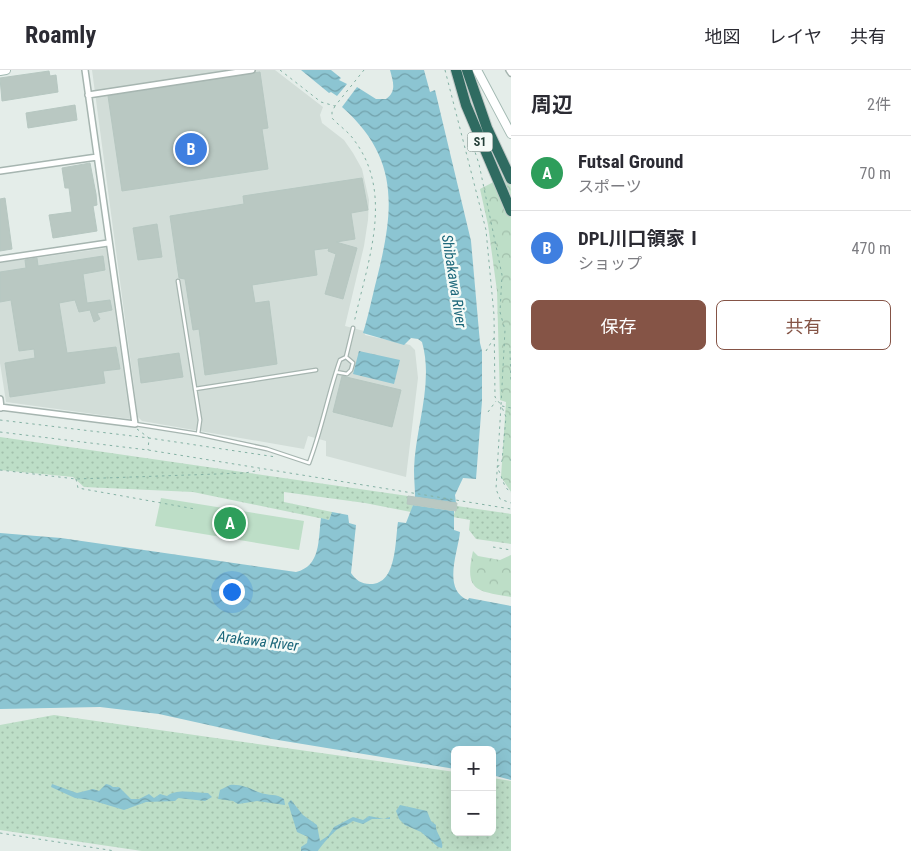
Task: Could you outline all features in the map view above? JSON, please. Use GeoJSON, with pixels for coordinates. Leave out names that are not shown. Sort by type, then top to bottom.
{"type":"FeatureCollection","features":[{"type":"Feature","properties":{"kind":"highway","name":"S1"},"geometry":{"type":"LineString","coordinates":[[456,70],[466,105],[511,211]]}},
{"type":"Feature","properties":{"kind":"highway","name":"S1"},"geometry":{"type":"LineString","coordinates":[[467,70],[488,128],[511,178]]}},
{"type":"Feature","properties":{"kind":"highway"},"geometry":{"type":"LineString","coordinates":[[482,145],[511,198]]}},
{"type":"Feature","properties":{"kind":"street"},"geometry":{"type":"LineString","coordinates":[[0,71],[6,70]]}},
{"type":"Feature","properties":{"kind":"street"},"geometry":{"type":"LineString","coordinates":[[0,399],[1,408],[135,426],[85,70]]}},
{"type":"Feature","properties":{"kind":"street"},"geometry":{"type":"LineString","coordinates":[[88,95],[252,70]]}},
{"type":"Feature","properties":{"kind":"street"},"geometry":{"type":"LineString","coordinates":[[479,71],[511,134]]}},
{"type":"Feature","properties":{"kind":"street"},"geometry":{"type":"LineString","coordinates":[[0,171],[97,157]]}},
{"type":"Feature","properties":{"kind":"street"},"geometry":{"type":"LineString","coordinates":[[0,259],[108,243]]}},
{"type":"Feature","properties":{"kind":"lane"},"geometry":{"type":"LineString","coordinates":[[178,281],[200,420],[198,434]]}},
{"type":"Feature","properties":{"kind":"lane"},"geometry":{"type":"LineString","coordinates":[[346,358],[353,328]]}},
{"type":"Feature","properties":{"kind":"lane"},"geometry":{"type":"LineString","coordinates":[[135,426],[198,434],[267,449],[289,458],[309,463],[336,372],[340,360],[346,358],[353,362],[351,370],[347,374],[336,372]]}},
{"type":"Feature","properties":{"kind":"lane"},"geometry":{"type":"LineString","coordinates":[[195,389],[316,370]]}},
{"type":"Feature","properties":{"kind":"path"},"geometry":{"type":"LineString","coordinates":[[280,70],[321,102],[335,106]]}},
{"type":"Feature","properties":{"kind":"path"},"geometry":{"type":"LineString","coordinates":[[353,328],[375,226],[376,194],[371,170],[361,151],[344,129],[332,118],[332,112],[364,70]]}},
{"type":"Feature","properties":{"kind":"path"},"geometry":{"type":"LineString","coordinates":[[445,70],[486,230],[495,337],[497,400],[501,405],[506,423],[503,432],[502,460],[497,468]]}},
{"type":"Feature","properties":{"kind":"path"},"geometry":{"type":"LineString","coordinates":[[468,130],[479,164],[502,275],[500,312],[505,330],[495,480],[497,495],[504,502],[511,503]]}},
{"type":"Feature","properties":{"kind":"path"},"geometry":{"type":"LineString","coordinates":[[486,351],[495,337]]}},
{"type":"Feature","properties":{"kind":"path"},"geometry":{"type":"LineString","coordinates":[[504,352],[511,351],[511,383]]}},
{"type":"Feature","properties":{"kind":"path"},"geometry":{"type":"LineString","coordinates":[[488,412],[497,400]]}},
{"type":"Feature","properties":{"kind":"path"},"geometry":{"type":"LineString","coordinates":[[501,405],[511,408]]}},
{"type":"Feature","properties":{"kind":"path"},"geometry":{"type":"LineString","coordinates":[[0,420],[149,438],[258,456],[289,458]]}},
{"type":"Feature","properties":{"kind":"path"},"geometry":{"type":"LineString","coordinates":[[135,426],[149,438]]}},
{"type":"Feature","properties":{"kind":"path"},"geometry":{"type":"LineString","coordinates":[[0,432],[148,450],[511,509]]}},
{"type":"Feature","properties":{"kind":"path"},"geometry":{"type":"LineString","coordinates":[[148,450],[149,438]]}},
{"type":"Feature","properties":{"kind":"path"},"geometry":{"type":"LineString","coordinates":[[497,468],[501,480],[511,493]]}},
{"type":"Feature","properties":{"kind":"path"},"geometry":{"type":"LineString","coordinates":[[0,470],[76,479],[245,473],[264,469]]}},
{"type":"Feature","properties":{"kind":"path"},"geometry":{"type":"LineString","coordinates":[[76,479],[78,488],[90,492],[148,499],[195,509]]}},
{"type":"Feature","properties":{"kind":"path"},"geometry":{"type":"LineString","coordinates":[[493,547],[511,550]]}},
{"type":"Feature","properties":{"kind":"path"},"geometry":{"type":"LineString","coordinates":[[0,833],[115,851]]}},
{"type":"Feature","properties":{"kind":"shaded area"},"geometry":{"type":"Polygon","coordinates":[[[92,70],[275,70],[323,107],[320,115],[322,123],[344,140],[353,153],[362,169],[369,200],[364,246],[345,326],[364,331],[365,335],[410,345],[415,350],[418,378],[406,477],[326,456],[326,441],[308,436],[304,449],[142,421],[138,417],[92,70]]]}},
{"type":"Feature","properties":{"kind":"shaded area"},"geometry":{"type":"Polygon","coordinates":[[[106,248],[130,419],[6,402],[0,363],[0,263],[106,248]]]}},
{"type":"Feature","properties":{"kind":"green space"},"geometry":{"type":"Polygon","coordinates":[[[511,173],[511,492],[501,477],[506,402],[500,400],[497,291],[488,225],[480,189],[511,173]]]}},
{"type":"Feature","properties":{"kind":"green space"},"geometry":{"type":"Polygon","coordinates":[[[0,437],[408,496],[413,505],[411,512],[365,503],[284,492],[284,502],[332,512],[329,520],[193,492],[84,487],[73,477],[0,470],[0,437]]]}},
{"type":"Feature","properties":{"kind":"green space"},"geometry":{"type":"Polygon","coordinates":[[[161,498],[304,521],[299,550],[155,526],[161,498]]]}},
{"type":"Feature","properties":{"kind":"green space"},"geometry":{"type":"Polygon","coordinates":[[[457,506],[511,514],[511,544],[476,539],[469,530],[470,520],[453,517],[457,506]]]}},
{"type":"Feature","properties":{"kind":"green space"},"geometry":{"type":"Polygon","coordinates":[[[473,551],[478,556],[500,560],[511,555],[511,597],[489,593],[476,587],[472,582],[470,574],[473,551]]]}},
{"type":"Feature","properties":{"kind":"green space"},"geometry":{"type":"Polygon","coordinates":[[[54,715],[451,771],[451,836],[496,836],[496,779],[511,781],[511,851],[142,851],[0,830],[0,725],[54,715]]]}},
{"type":"Feature","properties":{"kind":"water"},"geometry":{"type":"Polygon","coordinates":[[[301,70],[331,70],[341,78],[339,80],[347,84],[337,96],[331,92],[329,93],[301,70]]]}},
{"type":"Feature","properties":{"kind":"water","name":"Shibakawa River"},"geometry":{"type":"Polygon","coordinates":[[[390,70],[424,70],[430,92],[435,90],[471,241],[482,351],[482,401],[476,479],[463,478],[455,495],[456,503],[415,497],[415,454],[426,374],[422,342],[411,338],[404,345],[363,333],[387,230],[388,186],[383,166],[374,146],[361,126],[342,107],[357,87],[376,99],[386,99],[393,89],[390,70]]]}},
{"type":"Feature","properties":{"kind":"water"},"geometry":{"type":"Polygon","coordinates":[[[359,351],[400,360],[394,384],[353,374],[359,351]]]}},
{"type":"Feature","properties":{"kind":"water","name":"Arakawa River"},"geometry":{"type":"Polygon","coordinates":[[[413,505],[454,511],[454,530],[460,532],[454,579],[460,595],[468,600],[469,598],[511,606],[511,780],[496,776],[496,746],[451,746],[451,768],[272,739],[159,714],[100,707],[0,709],[0,533],[61,538],[296,572],[304,569],[314,558],[317,551],[321,518],[329,520],[332,512],[348,515],[349,523],[356,525],[351,573],[359,581],[370,584],[379,582],[390,570],[395,550],[398,522],[406,523],[413,505]]]}},
{"type":"Feature","properties":{"kind":"water"},"geometry":{"type":"Polygon","coordinates":[[[52,784],[77,793],[93,789],[99,791],[106,784],[119,787],[131,799],[139,799],[149,794],[154,798],[160,794],[167,796],[176,792],[208,793],[212,797],[205,801],[178,798],[175,801],[146,802],[124,810],[91,800],[75,798],[51,787],[52,784]]]}},
{"type":"Feature","properties":{"kind":"water"},"geometry":{"type":"Polygon","coordinates":[[[230,785],[242,786],[264,794],[278,796],[284,799],[285,805],[257,801],[238,804],[233,801],[218,799],[220,790],[230,785]]]}},
{"type":"Feature","properties":{"kind":"water"},"geometry":{"type":"Polygon","coordinates":[[[291,800],[303,815],[317,825],[320,841],[328,836],[334,827],[353,817],[363,820],[369,816],[384,819],[372,819],[363,824],[353,821],[336,830],[318,851],[301,851],[301,847],[307,843],[308,837],[297,832],[288,803],[291,800]]]}},
{"type":"Feature","properties":{"kind":"water"},"geometry":{"type":"Polygon","coordinates":[[[400,805],[427,811],[431,821],[436,825],[442,842],[442,848],[438,847],[421,832],[405,825],[399,819],[396,811],[400,805]]]}},
{"type":"Feature","properties":{"kind":"building"},"geometry":{"type":"Polygon","coordinates":[[[49,71],[50,76],[56,75],[58,92],[2,101],[0,78],[49,71]]]}},
{"type":"Feature","properties":{"kind":"building"},"geometry":{"type":"Polygon","coordinates":[[[260,72],[268,128],[262,129],[268,169],[122,191],[108,96],[260,72]]]}},
{"type":"Feature","properties":{"kind":"building"},"geometry":{"type":"Polygon","coordinates":[[[75,105],[77,120],[28,128],[26,113],[75,105]]]}},
{"type":"Feature","properties":{"kind":"building"},"geometry":{"type":"Polygon","coordinates":[[[90,163],[96,194],[97,205],[93,206],[97,231],[53,238],[49,215],[72,212],[69,188],[65,188],[62,168],[90,163]]]}},
{"type":"Feature","properties":{"kind":"building"},"geometry":{"type":"Polygon","coordinates":[[[362,178],[368,210],[351,213],[355,239],[336,242],[357,248],[343,299],[325,294],[336,254],[328,251],[329,248],[314,250],[317,275],[252,285],[255,303],[269,301],[277,364],[205,375],[199,329],[193,330],[185,279],[179,278],[170,216],[244,204],[243,196],[362,178]]]}},
{"type":"Feature","properties":{"kind":"building"},"geometry":{"type":"Polygon","coordinates":[[[5,198],[12,249],[0,251],[0,199],[5,198]]]}},
{"type":"Feature","properties":{"kind":"building"},"geometry":{"type":"Polygon","coordinates":[[[157,224],[162,257],[138,260],[133,228],[157,224]]]}},
{"type":"Feature","properties":{"kind":"building"},"geometry":{"type":"Polygon","coordinates":[[[103,256],[105,270],[83,274],[87,303],[110,300],[112,310],[97,313],[100,319],[94,322],[90,310],[79,312],[75,300],[59,303],[67,353],[116,347],[120,369],[103,371],[105,383],[10,397],[5,363],[35,358],[34,349],[19,351],[11,300],[0,302],[0,272],[26,268],[25,260],[37,258],[38,266],[103,256]]]}},
{"type":"Feature","properties":{"kind":"building"},"geometry":{"type":"Polygon","coordinates":[[[179,353],[183,377],[141,383],[138,359],[179,353]]]}},
{"type":"Feature","properties":{"kind":"building"},"geometry":{"type":"Polygon","coordinates":[[[342,376],[401,390],[392,427],[333,412],[342,376]]]}},
{"type":"Feature","properties":{"kind":"building"},"geometry":{"type":"Polygon","coordinates":[[[408,496],[457,503],[456,511],[407,504],[408,496]]]}},
{"type":"Feature","properties":{"kind":"place","name":"DPL川口領家Ⅰ"},"geometry":{"type":"Point","coordinates":[191,149]}},
{"type":"Feature","properties":{"kind":"place","name":"Futsal Ground"},"geometry":{"type":"Point","coordinates":[230,523]}}]}
